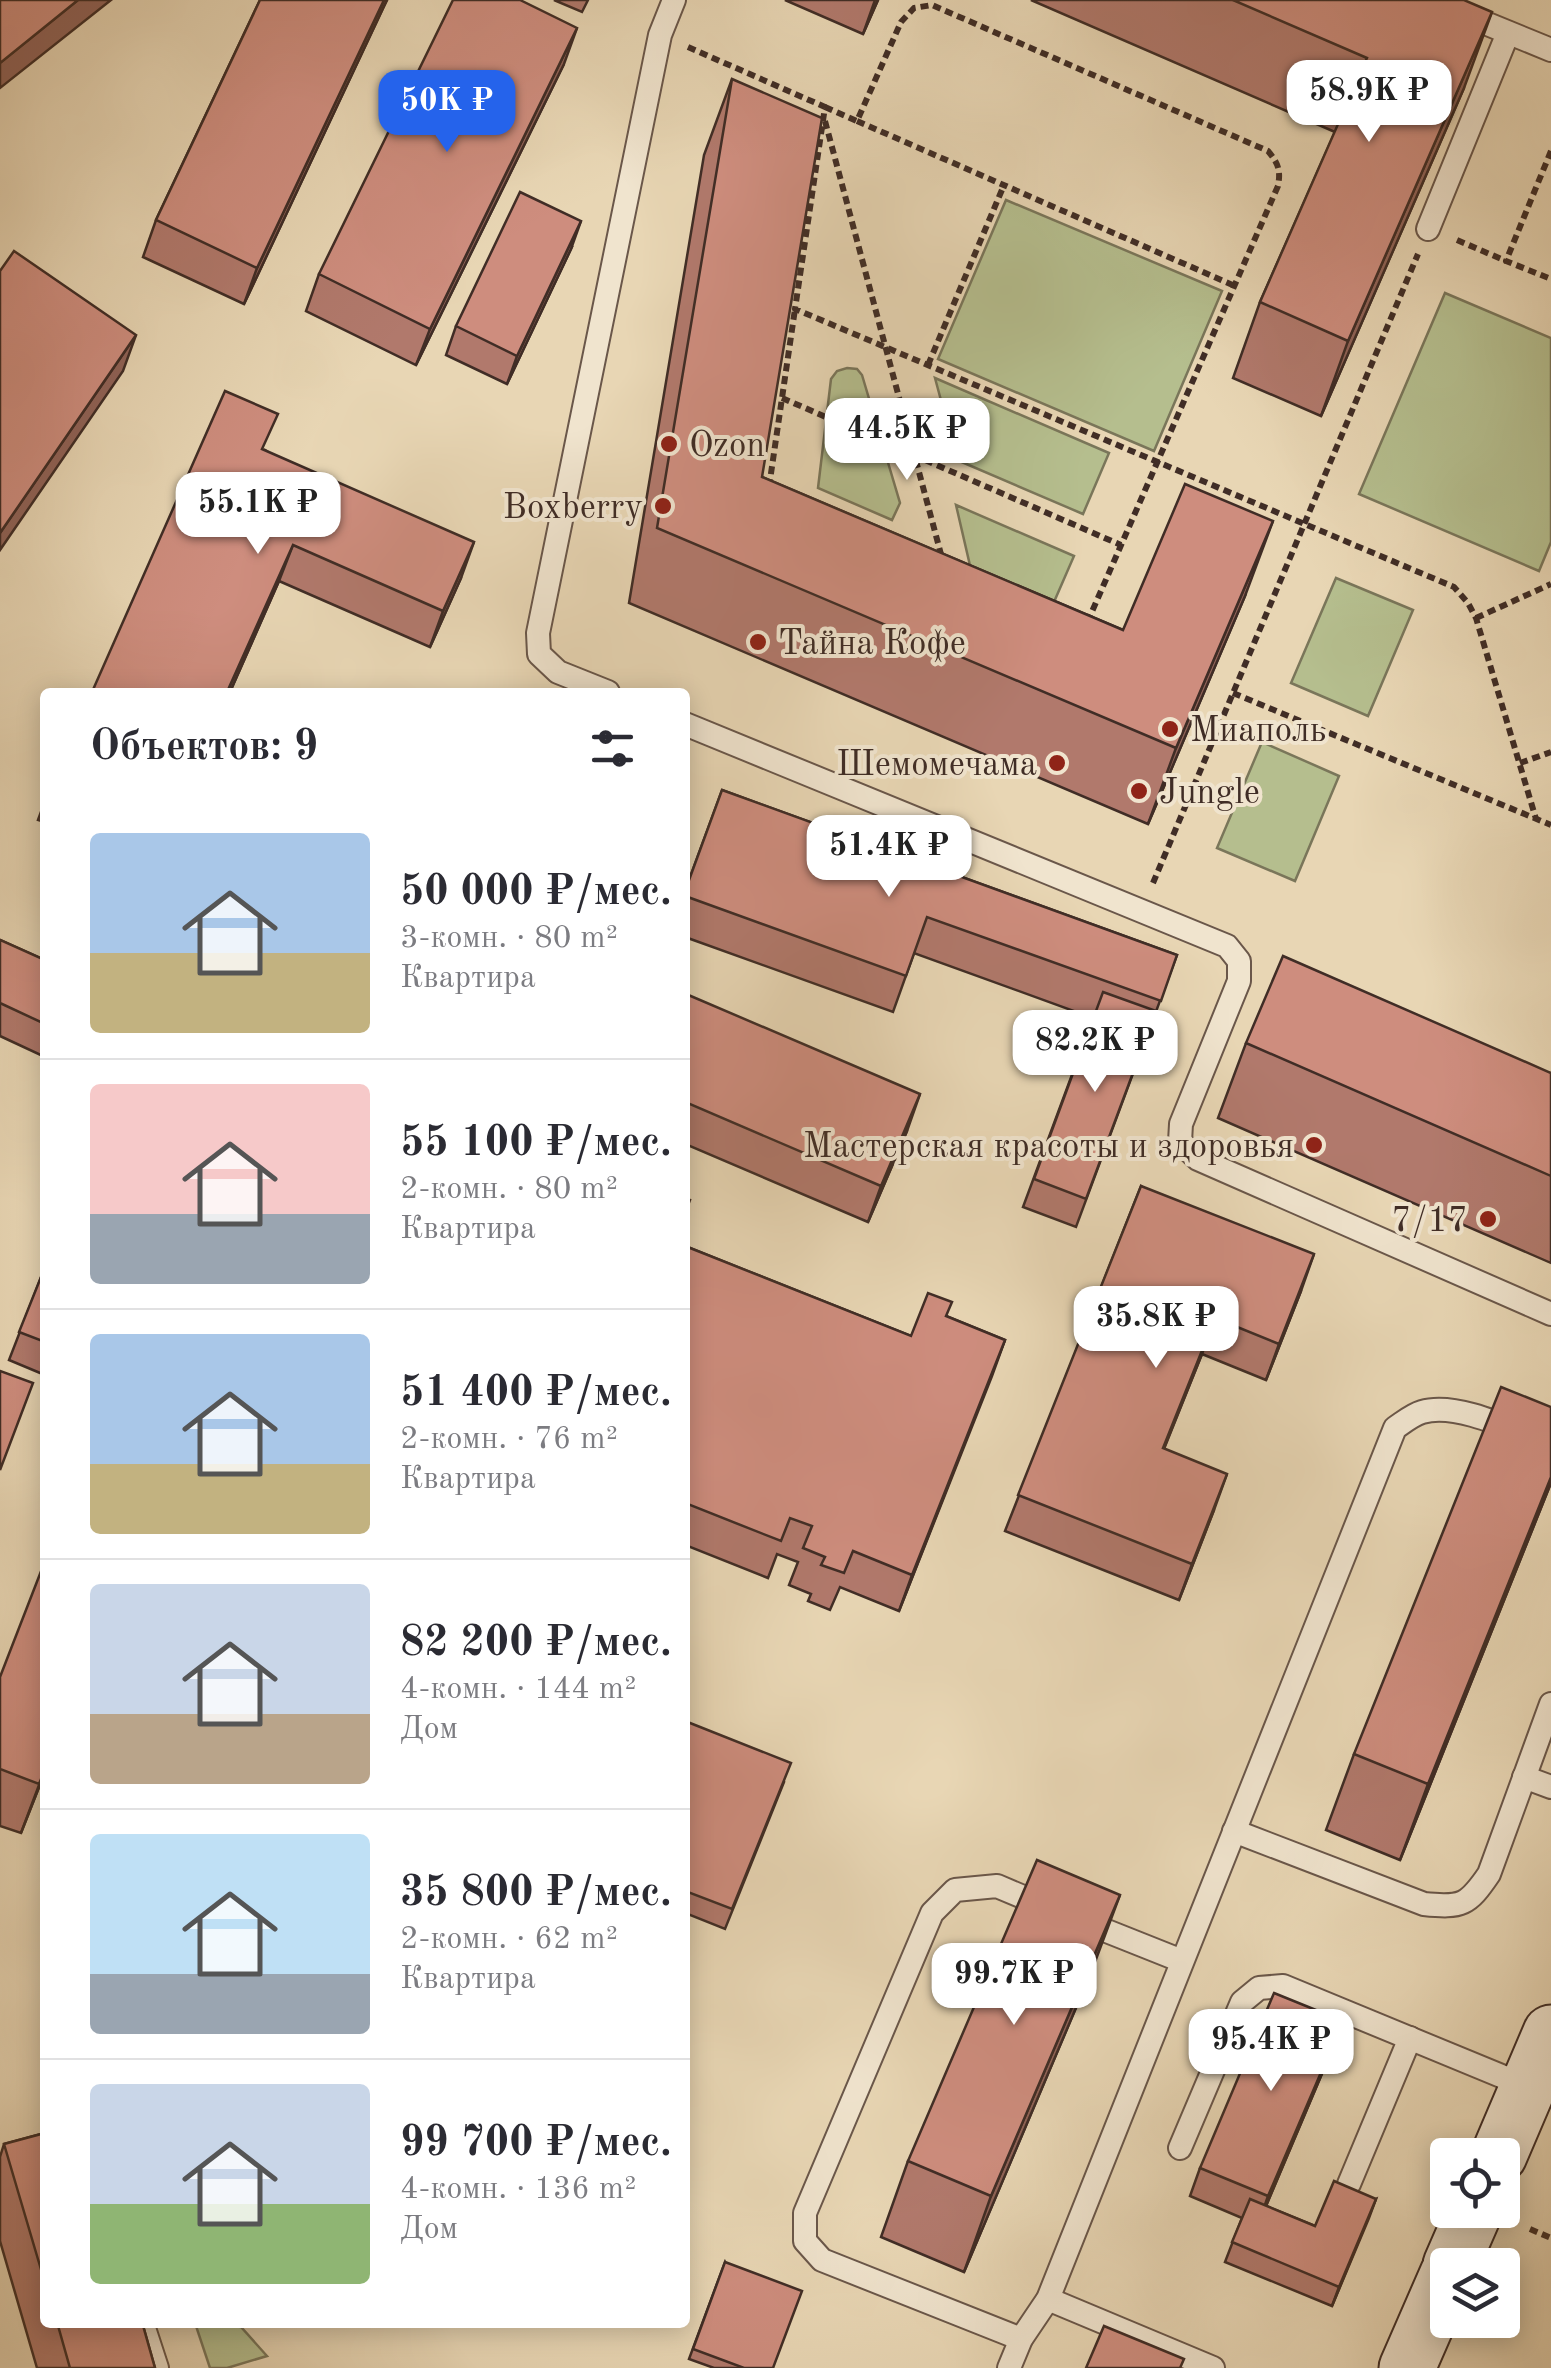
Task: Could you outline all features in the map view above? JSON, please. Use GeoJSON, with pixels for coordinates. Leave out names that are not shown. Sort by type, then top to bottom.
{"type":"FeatureCollection","features":[{"type":"Feature","properties":{"kind":"main road"},"geometry":{"type":"LineString","coordinates":[[1506,2138],[1551,2033]]}},
{"type":"Feature","properties":{"kind":"main road"},"geometry":{"type":"LineString","coordinates":[[1407,2368],[1430,2315]]}},
{"type":"Feature","properties":{"kind":"lane"},"geometry":{"type":"LineString","coordinates":[[598,688],[558,672],[539,654],[538,633],[660,35],[674,0]]}},
{"type":"Feature","properties":{"kind":"lane"},"geometry":{"type":"LineString","coordinates":[[1429,0],[1551,50]]}},
{"type":"Feature","properties":{"kind":"lane"},"geometry":{"type":"LineString","coordinates":[[1428,229],[1508,33]]}},
{"type":"Feature","properties":{"kind":"lane"},"geometry":{"type":"LineString","coordinates":[[690,726],[1227,946],[1239,960],[1240,981],[1181,1124],[1180,1142],[1198,1159],[1551,1314]]}},
{"type":"Feature","properties":{"kind":"lane"},"geometry":{"type":"LineString","coordinates":[[1009,2368],[1021,2339],[1048,2299],[1395,1428],[1417,1413],[1436,1409],[1460,1412],[1551,1445]]}},
{"type":"Feature","properties":{"kind":"lane"},"geometry":{"type":"LineString","coordinates":[[1234,1832],[1424,1904],[1455,1907],[1473,1898],[1489,1874],[1551,1704]]}},
{"type":"Feature","properties":{"kind":"lane"},"geometry":{"type":"LineString","coordinates":[[1524,1777],[1551,1787]]}},
{"type":"Feature","properties":{"kind":"lane"},"geometry":{"type":"LineString","coordinates":[[1021,2339],[822,2260],[805,2242],[805,2213],[924,1930],[932,1913],[955,1890],[996,1886],[1182,1961]]}},
{"type":"Feature","properties":{"kind":"lane"},"geometry":{"type":"LineString","coordinates":[[1180,2148],[1242,2002],[1259,1988],[1283,1986],[1528,2087]]}},
{"type":"Feature","properties":{"kind":"lane"},"geometry":{"type":"LineString","coordinates":[[1349,2184],[1410,2038]]}},
{"type":"Feature","properties":{"kind":"lane"},"geometry":{"type":"LineString","coordinates":[[1048,2299],[1213,2368]]}},
{"type":"Feature","properties":{"kind":"lane"},"geometry":{"type":"LineString","coordinates":[[144,2328],[157,2368]]}},
{"type":"Feature","properties":{"kind":"path"},"geometry":{"type":"LineString","coordinates":[[857,121],[901,22],[914,8],[932,5],[1268,151],[1276,160],[1278,186],[1084,629]]}},
{"type":"Feature","properties":{"kind":"path"},"geometry":{"type":"LineString","coordinates":[[660,35],[824,111],[857,121],[1235,286]]}},
{"type":"Feature","properties":{"kind":"path"},"geometry":{"type":"LineString","coordinates":[[768,494],[824,111]]}},
{"type":"Feature","properties":{"kind":"path"},"geometry":{"type":"LineString","coordinates":[[824,111],[945,569]]}},
{"type":"Feature","properties":{"kind":"path"},"geometry":{"type":"LineString","coordinates":[[1506,261],[1551,151]]}},
{"type":"Feature","properties":{"kind":"path"},"geometry":{"type":"LineString","coordinates":[[928,365],[1004,185]]}},
{"type":"Feature","properties":{"kind":"path"},"geometry":{"type":"LineString","coordinates":[[1142,910],[1428,229],[1551,279]]}},
{"type":"Feature","properties":{"kind":"path"},"geometry":{"type":"LineString","coordinates":[[795,309],[1439,579],[1462,595],[1476,618],[1536,819]]}},
{"type":"Feature","properties":{"kind":"path"},"geometry":{"type":"LineString","coordinates":[[782,398],[1121,545]]}},
{"type":"Feature","properties":{"kind":"path"},"geometry":{"type":"LineString","coordinates":[[1476,618],[1551,584]]}},
{"type":"Feature","properties":{"kind":"path"},"geometry":{"type":"LineString","coordinates":[[1233,693],[1551,825]]}},
{"type":"Feature","properties":{"kind":"path"},"geometry":{"type":"LineString","coordinates":[[1520,763],[1551,752]]}},
{"type":"Feature","properties":{"kind":"path"},"geometry":{"type":"LineString","coordinates":[[1530,2229],[1551,2238]]}},
{"type":"Feature","properties":{"kind":"green space"},"geometry":{"type":"Polygon","coordinates":[[[1006,200],[1222,291],[1154,451],[938,359],[1006,200]]]}},
{"type":"Feature","properties":{"kind":"green space"},"geometry":{"type":"Polygon","coordinates":[[[1445,293],[1551,338],[1551,542],[1539,571],[1359,494],[1445,293]]]}},
{"type":"Feature","properties":{"kind":"green space"},"geometry":{"type":"Polygon","coordinates":[[[857,369],[862,375],[900,503],[892,520],[818,488],[831,379],[837,371],[857,369]]]}},
{"type":"Feature","properties":{"kind":"green space"},"geometry":{"type":"Polygon","coordinates":[[[935,378],[1109,453],[1083,514],[957,460],[935,378]]]}},
{"type":"Feature","properties":{"kind":"green space"},"geometry":{"type":"Polygon","coordinates":[[[956,505],[1074,556],[1047,618],[975,587],[956,505]]]}},
{"type":"Feature","properties":{"kind":"green space"},"geometry":{"type":"Polygon","coordinates":[[[1336,578],[1413,610],[1368,716],[1291,683],[1336,578]]]}},
{"type":"Feature","properties":{"kind":"green space"},"geometry":{"type":"Polygon","coordinates":[[[1262,742],[1339,776],[1295,881],[1217,848],[1262,742]]]}},
{"type":"Feature","properties":{"kind":"green space"},"geometry":{"type":"Polygon","coordinates":[[[197,2328],[242,2328],[267,2356],[227,2368],[210,2368],[197,2328]]]}},
{"type":"Feature","properties":{"kind":"building"},"geometry":{"type":"Polygon","coordinates":[[[0,0],[78,0],[0,63],[0,0]]]}},
{"type":"Feature","properties":{"kind":"building"},"geometry":{"type":"Polygon","coordinates":[[[260,0],[384,0],[257,268],[156,220],[260,0]]]}},
{"type":"Feature","properties":{"kind":"building"},"geometry":{"type":"Polygon","coordinates":[[[453,0],[520,0],[577,28],[430,329],[319,274],[453,0]]]}},
{"type":"Feature","properties":{"kind":"building"},"geometry":{"type":"Polygon","coordinates":[[[1233,0],[1464,0],[1492,12],[1348,341],[1260,302],[1367,58],[1233,0]]]}},
{"type":"Feature","properties":{"kind":"building"},"geometry":{"type":"Polygon","coordinates":[[[732,79],[822,118],[762,477],[1123,630],[1185,484],[1273,521],[1176,748],[657,528],[732,79]]]}},
{"type":"Feature","properties":{"kind":"building"},"geometry":{"type":"Polygon","coordinates":[[[520,192],[581,221],[517,356],[456,326],[520,192]]]}},
{"type":"Feature","properties":{"kind":"building"},"geometry":{"type":"Polygon","coordinates":[[[14,251],[136,335],[0,533],[0,271],[14,251]]]}},
{"type":"Feature","properties":{"kind":"building"},"geometry":{"type":"Polygon","coordinates":[[[225,391],[278,414],[262,449],[474,542],[443,611],[293,545],[229,688],[94,688],[225,391]]]}},
{"type":"Feature","properties":{"kind":"building"},"geometry":{"type":"Polygon","coordinates":[[[722,790],[1177,955],[1161,1001],[927,917],[906,976],[690,898],[690,877],[722,790]]]}},
{"type":"Feature","properties":{"kind":"building"},"geometry":{"type":"Polygon","coordinates":[[[0,940],[40,958],[40,1022],[0,1003],[0,940]]]}},
{"type":"Feature","properties":{"kind":"building"},"geometry":{"type":"Polygon","coordinates":[[[1283,956],[1551,1073],[1551,1176],[1246,1043],[1283,956]]]}},
{"type":"Feature","properties":{"kind":"building"},"geometry":{"type":"Polygon","coordinates":[[[1103,992],[1156,1011],[1086,1199],[1034,1179],[1103,992]]]}},
{"type":"Feature","properties":{"kind":"building"},"geometry":{"type":"Polygon","coordinates":[[[690,996],[920,1094],[881,1186],[690,1104],[690,996]]]}},
{"type":"Feature","properties":{"kind":"building"},"geometry":{"type":"Polygon","coordinates":[[[1141,1186],[1314,1254],[1279,1344],[1215,1318],[1163,1448],[1227,1474],[1192,1564],[1018,1495],[1141,1186]]]}},
{"type":"Feature","properties":{"kind":"building"},"geometry":{"type":"Polygon","coordinates":[[[690,1248],[911,1336],[928,1293],[952,1302],[946,1316],[1005,1340],[912,1575],[853,1551],[844,1573],[821,1565],[825,1557],[803,1548],[812,1526],[790,1518],[781,1541],[690,1505],[690,1248]]]}},
{"type":"Feature","properties":{"kind":"building"},"geometry":{"type":"Polygon","coordinates":[[[40,1280],[40,1340],[19,1332],[40,1280]]]}},
{"type":"Feature","properties":{"kind":"building"},"geometry":{"type":"Polygon","coordinates":[[[0,1371],[33,1383],[0,1470],[0,1371]]]}},
{"type":"Feature","properties":{"kind":"building"},"geometry":{"type":"Polygon","coordinates":[[[1501,1387],[1551,1407],[1551,1477],[1428,1784],[1354,1754],[1501,1387]]]}},
{"type":"Feature","properties":{"kind":"building"},"geometry":{"type":"Polygon","coordinates":[[[40,1574],[39,1784],[0,1769],[0,1677],[40,1574]]]}},
{"type":"Feature","properties":{"kind":"building"},"geometry":{"type":"Polygon","coordinates":[[[690,1723],[791,1763],[732,1909],[690,1893],[690,1723]]]}},
{"type":"Feature","properties":{"kind":"building"},"geometry":{"type":"Polygon","coordinates":[[[1037,1860],[1120,1895],[991,2196],[908,2161],[1037,1860]]]}},
{"type":"Feature","properties":{"kind":"building"},"geometry":{"type":"Polygon","coordinates":[[[1274,1993],[1343,2021],[1268,2196],[1200,2168],[1274,1993]]]}},
{"type":"Feature","properties":{"kind":"building"},"geometry":{"type":"Polygon","coordinates":[[[40,2134],[40,2266],[4,2144],[40,2134]]]}},
{"type":"Feature","properties":{"kind":"building"},"geometry":{"type":"Polygon","coordinates":[[[1334,2181],[1376,2199],[1339,2287],[1232,2242],[1250,2199],[1315,2226],[1334,2181]]]}},
{"type":"Feature","properties":{"kind":"building"},"geometry":{"type":"Polygon","coordinates":[[[725,2262],[802,2291],[773,2368],[744,2368],[693,2349],[725,2262]]]}},
{"type":"Feature","properties":{"kind":"building"},"geometry":{"type":"Polygon","coordinates":[[[1104,2326],[1184,2359],[1180,2368],[1086,2368],[1104,2326]]]}},
{"type":"Feature","properties":{"kind":"building"},"geometry":{"type":"Polygon","coordinates":[[[59,2328],[144,2328],[155,2368],[70,2368],[59,2328]]]}},
{"type":"Feature","properties":{"kind":"place","name":"Ozon"},"geometry":{"type":"Point","coordinates":[669,444]}},
{"type":"Feature","properties":{"kind":"place","name":"Boxberry"},"geometry":{"type":"Point","coordinates":[663,506]}},
{"type":"Feature","properties":{"kind":"place","name":"Тайна Кофе"},"geometry":{"type":"Point","coordinates":[758,642]}},
{"type":"Feature","properties":{"kind":"place","name":"Миаполь"},"geometry":{"type":"Point","coordinates":[1170,729]}},
{"type":"Feature","properties":{"kind":"place","name":"Шемомечама"},"geometry":{"type":"Point","coordinates":[1057,763]}},
{"type":"Feature","properties":{"kind":"place","name":"Jungle"},"geometry":{"type":"Point","coordinates":[1139,791]}},
{"type":"Feature","properties":{"kind":"place","name":"Мастерская красоты и здоровья"},"geometry":{"type":"Point","coordinates":[1314,1145]}},
{"type":"Feature","properties":{"kind":"place","name":"7/17"},"geometry":{"type":"Point","coordinates":[1488,1219]}}]}
